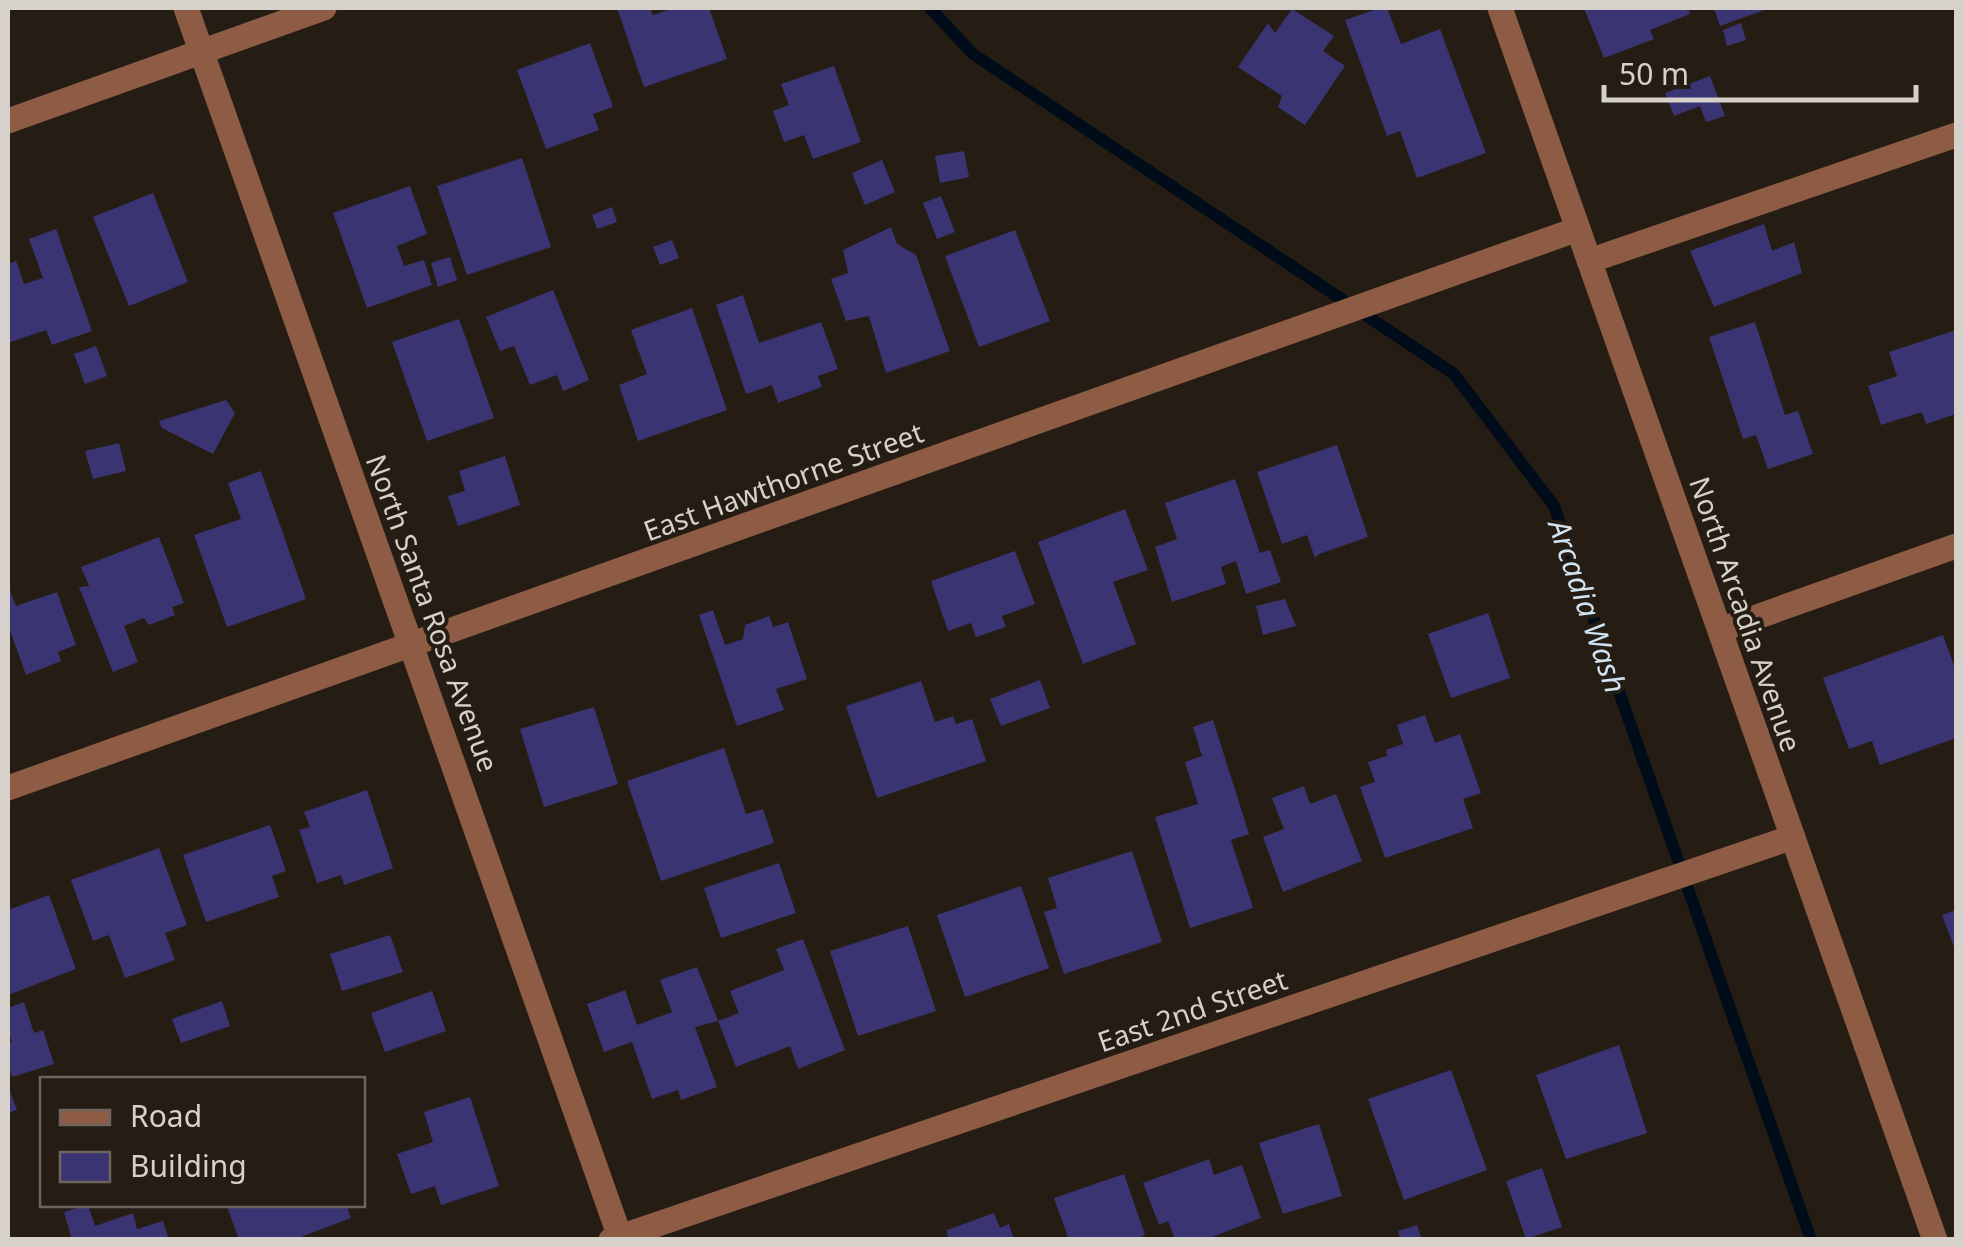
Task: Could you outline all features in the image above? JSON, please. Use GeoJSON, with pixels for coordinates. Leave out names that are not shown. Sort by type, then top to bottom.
{"type":"FeatureCollection","features":[{"type":"Feature","properties":{"kind":"street","name":"North Santa Rosa Avenue"},"geometry":{"type":"LineString","coordinates":[[186,8],[413,644],[618,1238]]}},
{"type":"Feature","properties":{"kind":"street"},"geometry":{"type":"LineString","coordinates":[[8,120],[324,8]]}},
{"type":"Feature","properties":{"kind":"street","name":"North Arcadia Avenue"},"geometry":{"type":"LineString","coordinates":[[1500,8],[1936,1240]]}},
{"type":"Feature","properties":{"kind":"street"},"geometry":{"type":"LineString","coordinates":[[1589,261],[1956,135]]}},
{"type":"Feature","properties":{"kind":"street","name":"East Hawthorne Street"},"geometry":{"type":"LineString","coordinates":[[8,788],[1578,229]]}},
{"type":"Feature","properties":{"kind":"street"},"geometry":{"type":"LineString","coordinates":[[1720,630],[1956,546]]}},
{"type":"Feature","properties":{"kind":"street","name":"East 2nd Street"},"geometry":{"type":"LineString","coordinates":[[618,1238],[1793,837]]}},
{"type":"Feature","properties":{"kind":"building"},"geometry":{"type":"Polygon","coordinates":[[[617,8],[650,8],[653,15],[674,8],[709,8],[727,59],[644,87],[617,8]]]}},
{"type":"Feature","properties":{"kind":"building"},"geometry":{"type":"Polygon","coordinates":[[[1387,8],[1401,44],[1440,29],[1486,153],[1417,178],[1400,131],[1387,136],[1345,20],[1387,8]]]}},
{"type":"Feature","properties":{"kind":"building"},"geometry":{"type":"Polygon","coordinates":[[[1584,8],[1688,8],[1690,14],[1650,30],[1654,39],[1604,58],[1584,8]]]}},
{"type":"Feature","properties":{"kind":"building"},"geometry":{"type":"Polygon","coordinates":[[[1714,8],[1770,8],[1720,26],[1714,8]]]}},
{"type":"Feature","properties":{"kind":"building"},"geometry":{"type":"Polygon","coordinates":[[[1292,9],[1334,36],[1323,51],[1345,66],[1305,125],[1278,107],[1282,96],[1238,67],[1268,23],[1275,33],[1292,9]]]}},
{"type":"Feature","properties":{"kind":"building"},"geometry":{"type":"Polygon","coordinates":[[[1741,23],[1746,40],[1727,46],[1723,30],[1741,23]]]}},
{"type":"Feature","properties":{"kind":"building"},"geometry":{"type":"Polygon","coordinates":[[[590,43],[613,107],[593,114],[599,130],[546,149],[517,70],[590,43]]]}},
{"type":"Feature","properties":{"kind":"building"},"geometry":{"type":"Polygon","coordinates":[[[834,66],[861,142],[813,159],[804,135],[784,142],[773,111],[789,105],[781,84],[834,66]]]}},
{"type":"Feature","properties":{"kind":"building"},"geometry":{"type":"Polygon","coordinates":[[[1710,76],[1725,116],[1706,122],[1700,106],[1674,116],[1665,93],[1710,76]]]}},
{"type":"Feature","properties":{"kind":"building"},"geometry":{"type":"Polygon","coordinates":[[[964,151],[969,177],[940,183],[935,156],[964,151]]]}},
{"type":"Feature","properties":{"kind":"building"},"geometry":{"type":"Polygon","coordinates":[[[522,158],[551,247],[467,275],[437,186],[522,158]]]}},
{"type":"Feature","properties":{"kind":"building"},"geometry":{"type":"Polygon","coordinates":[[[882,160],[895,192],[865,205],[852,173],[882,160]]]}},
{"type":"Feature","properties":{"kind":"building"},"geometry":{"type":"Polygon","coordinates":[[[410,186],[427,234],[397,246],[404,266],[424,260],[432,285],[367,308],[333,213],[410,186]]]}},
{"type":"Feature","properties":{"kind":"building"},"geometry":{"type":"Polygon","coordinates":[[[153,193],[188,282],[129,306],[93,217],[153,193]]]}},
{"type":"Feature","properties":{"kind":"building"},"geometry":{"type":"Polygon","coordinates":[[[941,196],[955,232],[937,239],[923,203],[941,196]]]}},
{"type":"Feature","properties":{"kind":"building"},"geometry":{"type":"Polygon","coordinates":[[[612,207],[617,222],[597,229],[592,215],[612,207]]]}},
{"type":"Feature","properties":{"kind":"building"},"geometry":{"type":"Polygon","coordinates":[[[1764,224],[1772,251],[1794,242],[1802,273],[1714,307],[1690,251],[1764,224]]]}},
{"type":"Feature","properties":{"kind":"building"},"geometry":{"type":"Polygon","coordinates":[[[891,227],[897,244],[916,255],[950,351],[886,373],[869,316],[846,321],[831,279],[848,273],[843,250],[891,227]]]}},
{"type":"Feature","properties":{"kind":"building"},"geometry":{"type":"Polygon","coordinates":[[[56,229],[92,331],[52,345],[46,330],[8,343],[8,264],[16,261],[24,284],[43,278],[29,239],[56,229]]]}},
{"type":"Feature","properties":{"kind":"building"},"geometry":{"type":"Polygon","coordinates":[[[1015,230],[1050,321],[979,347],[945,256],[1015,230]]]}},
{"type":"Feature","properties":{"kind":"building"},"geometry":{"type":"Polygon","coordinates":[[[672,240],[679,258],[660,265],[653,247],[672,240]]]}},
{"type":"Feature","properties":{"kind":"building"},"geometry":{"type":"Polygon","coordinates":[[[450,257],[457,280],[438,287],[431,263],[450,257]]]}},
{"type":"Feature","properties":{"kind":"building"},"geometry":{"type":"Polygon","coordinates":[[[553,290],[589,380],[563,391],[557,375],[530,385],[514,346],[500,351],[486,317],[553,290]]]}},
{"type":"Feature","properties":{"kind":"building"},"geometry":{"type":"Polygon","coordinates":[[[743,295],[759,343],[821,322],[838,369],[818,376],[822,387],[778,403],[772,385],[746,394],[716,305],[743,295]]]}},
{"type":"Feature","properties":{"kind":"building"},"geometry":{"type":"Polygon","coordinates":[[[692,308],[727,410],[638,441],[619,385],[647,374],[631,330],[692,308]]]}},
{"type":"Feature","properties":{"kind":"building"},"geometry":{"type":"Polygon","coordinates":[[[459,319],[494,418],[427,441],[392,342],[459,319]]]}},
{"type":"Feature","properties":{"kind":"building"},"geometry":{"type":"Polygon","coordinates":[[[1755,322],[1785,415],[1798,411],[1813,454],[1768,469],[1756,435],[1743,439],[1709,337],[1755,322]]]}},
{"type":"Feature","properties":{"kind":"building"},"geometry":{"type":"Polygon","coordinates":[[[1956,330],[1956,414],[1926,424],[1922,412],[1881,425],[1868,386],[1897,376],[1889,352],[1956,330]]]}},
{"type":"Feature","properties":{"kind":"building"},"geometry":{"type":"Polygon","coordinates":[[[96,346],[107,376],[85,384],[74,354],[96,346]]]}},
{"type":"Feature","properties":{"kind":"building"},"geometry":{"type":"Polygon","coordinates":[[[226,400],[235,413],[213,454],[162,428],[159,421],[226,400]]]}},
{"type":"Feature","properties":{"kind":"building"},"geometry":{"type":"Polygon","coordinates":[[[119,443],[126,471],[93,479],[85,451],[119,443]]]}},
{"type":"Feature","properties":{"kind":"building"},"geometry":{"type":"Polygon","coordinates":[[[1337,445],[1368,537],[1315,558],[1307,535],[1282,544],[1257,472],[1337,445]]]}},
{"type":"Feature","properties":{"kind":"building"},"geometry":{"type":"Polygon","coordinates":[[[505,456],[520,505],[458,526],[448,496],[465,491],[459,471],[505,456]]]}},
{"type":"Feature","properties":{"kind":"building"},"geometry":{"type":"Polygon","coordinates":[[[261,471],[306,599],[227,627],[194,535],[241,519],[228,483],[261,471]]]}},
{"type":"Feature","properties":{"kind":"building"},"geometry":{"type":"Polygon","coordinates":[[[1235,479],[1260,553],[1270,550],[1281,582],[1246,594],[1236,561],[1221,567],[1226,584],[1172,602],[1155,547],[1177,539],[1165,503],[1235,479]]]}},
{"type":"Feature","properties":{"kind":"building"},"geometry":{"type":"Polygon","coordinates":[[[1125,509],[1148,570],[1113,582],[1136,644],[1083,664],[1038,542],[1125,509]]]}},
{"type":"Feature","properties":{"kind":"building"},"geometry":{"type":"Polygon","coordinates":[[[159,537],[184,603],[172,607],[175,615],[149,625],[144,618],[124,626],[138,662],[113,672],[79,587],[89,586],[81,567],[159,537]]]}},
{"type":"Feature","properties":{"kind":"building"},"geometry":{"type":"Polygon","coordinates":[[[1015,551],[1035,604],[1002,616],[1006,627],[976,637],[971,623],[948,631],[931,581],[1015,551]]]}},
{"type":"Feature","properties":{"kind":"building"},"geometry":{"type":"Polygon","coordinates":[[[8,586],[16,606],[57,592],[76,645],[58,652],[61,661],[26,675],[8,625],[8,586]]]}},
{"type":"Feature","properties":{"kind":"building"},"geometry":{"type":"Polygon","coordinates":[[[1285,599],[1296,626],[1263,635],[1256,606],[1285,599]]]}},
{"type":"Feature","properties":{"kind":"building"},"geometry":{"type":"Polygon","coordinates":[[[713,610],[725,645],[743,639],[745,625],[769,616],[773,627],[788,622],[807,679],[776,689],[784,710],[737,726],[699,615],[713,610]]]}},
{"type":"Feature","properties":{"kind":"building"},"geometry":{"type":"Polygon","coordinates":[[[1488,613],[1510,678],[1451,698],[1428,634],[1488,613]]]}},
{"type":"Feature","properties":{"kind":"building"},"geometry":{"type":"Polygon","coordinates":[[[1943,635],[1956,671],[1956,738],[1880,765],[1872,741],[1849,749],[1823,678],[1943,635]]]}},
{"type":"Feature","properties":{"kind":"building"},"geometry":{"type":"Polygon","coordinates":[[[1040,680],[1050,708],[1001,726],[990,699],[1040,680]]]}},
{"type":"Feature","properties":{"kind":"building"},"geometry":{"type":"Polygon","coordinates":[[[921,681],[935,722],[953,716],[956,724],[972,719],[986,761],[877,798],[846,706],[921,681]]]}},
{"type":"Feature","properties":{"kind":"building"},"geometry":{"type":"Polygon","coordinates":[[[594,707],[618,784],[544,807],[520,729],[594,707]]]}},
{"type":"Feature","properties":{"kind":"building"},"geometry":{"type":"Polygon","coordinates":[[[1425,715],[1435,743],[1460,734],[1481,793],[1463,799],[1473,828],[1385,858],[1360,787],[1375,782],[1368,762],[1387,756],[1386,750],[1403,744],[1397,725],[1425,715]]]}},
{"type":"Feature","properties":{"kind":"building"},"geometry":{"type":"Polygon","coordinates":[[[1213,720],[1249,834],[1231,840],[1253,908],[1190,928],[1155,817],[1198,804],[1185,762],[1202,756],[1193,727],[1213,720]]]}},
{"type":"Feature","properties":{"kind":"building"},"geometry":{"type":"Polygon","coordinates":[[[724,748],[746,814],[763,809],[774,843],[661,881],[627,781],[724,748]]]}},
{"type":"Feature","properties":{"kind":"building"},"geometry":{"type":"Polygon","coordinates":[[[1304,786],[1310,804],[1336,794],[1362,861],[1283,892],[1263,837],[1284,829],[1272,798],[1304,786]]]}},
{"type":"Feature","properties":{"kind":"building"},"geometry":{"type":"Polygon","coordinates":[[[367,790],[393,868],[344,885],[341,875],[317,883],[299,830],[310,827],[304,812],[367,790]]]}},
{"type":"Feature","properties":{"kind":"building"},"geometry":{"type":"Polygon","coordinates":[[[270,825],[286,871],[272,876],[279,897],[206,922],[183,855],[270,825]]]}},
{"type":"Feature","properties":{"kind":"building"},"geometry":{"type":"Polygon","coordinates":[[[159,848],[187,925],[165,933],[175,960],[125,978],[109,935],[93,941],[71,880],[159,848]]]}},
{"type":"Feature","properties":{"kind":"building"},"geometry":{"type":"Polygon","coordinates":[[[1132,851],[1162,942],[1064,974],[1044,912],[1057,908],[1048,878],[1132,851]]]}},
{"type":"Feature","properties":{"kind":"building"},"geometry":{"type":"Polygon","coordinates":[[[779,863],[796,913],[721,938],[704,888],[779,863]]]}},
{"type":"Feature","properties":{"kind":"building"},"geometry":{"type":"Polygon","coordinates":[[[1021,886],[1049,968],[965,997],[937,915],[1021,886]]]}},
{"type":"Feature","properties":{"kind":"building"},"geometry":{"type":"Polygon","coordinates":[[[49,895],[76,969],[8,995],[8,910],[49,895]]]}},
{"type":"Feature","properties":{"kind":"building"},"geometry":{"type":"Polygon","coordinates":[[[1956,910],[1956,952],[1942,915],[1956,910]]]}},
{"type":"Feature","properties":{"kind":"building"},"geometry":{"type":"Polygon","coordinates":[[[908,926],[936,1011],[858,1036],[830,951],[908,926]]]}},
{"type":"Feature","properties":{"kind":"building"},"geometry":{"type":"Polygon","coordinates":[[[390,935],[403,972],[342,991],[330,954],[390,935]]]}},
{"type":"Feature","properties":{"kind":"building"},"geometry":{"type":"Polygon","coordinates":[[[803,939],[845,1050],[798,1069],[790,1046],[736,1067],[718,1021],[739,1013],[730,991],[784,970],[776,949],[803,939]]]}},
{"type":"Feature","properties":{"kind":"building"},"geometry":{"type":"Polygon","coordinates":[[[697,967],[718,1021],[695,1027],[717,1087],[681,1100],[678,1090],[652,1099],[632,1042],[604,1052],[587,1004],[625,990],[637,1025],[672,1012],[660,980],[697,967]]]}},
{"type":"Feature","properties":{"kind":"building"},"geometry":{"type":"Polygon","coordinates":[[[432,991],[446,1031],[385,1052],[371,1013],[432,991]]]}},
{"type":"Feature","properties":{"kind":"building"},"geometry":{"type":"Polygon","coordinates":[[[222,1001],[230,1026],[181,1043],[172,1019],[222,1001]]]}},
{"type":"Feature","properties":{"kind":"building"},"geometry":{"type":"Polygon","coordinates":[[[24,1002],[34,1033],[43,1030],[54,1064],[12,1077],[8,1063],[8,1044],[12,1042],[8,1008],[24,1002]]]}},
{"type":"Feature","properties":{"kind":"building"},"geometry":{"type":"Polygon","coordinates":[[[1619,1045],[1647,1133],[1566,1159],[1536,1075],[1619,1045]]]}},
{"type":"Feature","properties":{"kind":"building"},"geometry":{"type":"Polygon","coordinates":[[[1451,1070],[1487,1170],[1404,1200],[1368,1099],[1451,1070]]]}},
{"type":"Feature","properties":{"kind":"building"},"geometry":{"type":"Polygon","coordinates":[[[8,1086],[17,1110],[8,1113],[8,1086]]]}},
{"type":"Feature","properties":{"kind":"building"},"geometry":{"type":"Polygon","coordinates":[[[470,1097],[499,1186],[441,1205],[435,1186],[411,1194],[397,1154],[433,1142],[424,1112],[470,1097]]]}},
{"type":"Feature","properties":{"kind":"building"},"geometry":{"type":"Polygon","coordinates":[[[1319,1124],[1342,1196],[1283,1214],[1259,1143],[1319,1124]]]}},
{"type":"Feature","properties":{"kind":"building"},"geometry":{"type":"Polygon","coordinates":[[[1209,1159],[1214,1175],[1242,1165],[1261,1218],[1204,1240],[1175,1240],[1168,1221],[1159,1225],[1143,1183],[1209,1159]]]}},
{"type":"Feature","properties":{"kind":"building"},"geometry":{"type":"Polygon","coordinates":[[[1542,1168],[1562,1227],[1526,1239],[1506,1181],[1542,1168]]]}},
{"type":"Feature","properties":{"kind":"building"},"geometry":{"type":"Polygon","coordinates":[[[1124,1174],[1145,1235],[1133,1240],[1069,1240],[1054,1198],[1124,1174]]]}},
{"type":"Feature","properties":{"kind":"building"},"geometry":{"type":"Polygon","coordinates":[[[89,1207],[95,1226],[133,1213],[137,1229],[163,1221],[169,1240],[72,1240],[64,1212],[89,1207]]]}},
{"type":"Feature","properties":{"kind":"building"},"geometry":{"type":"Polygon","coordinates":[[[227,1207],[347,1207],[351,1218],[293,1240],[239,1240],[227,1207]]]}},
{"type":"Feature","properties":{"kind":"building"},"geometry":{"type":"Polygon","coordinates":[[[994,1213],[1000,1228],[1009,1224],[1014,1240],[948,1240],[947,1230],[994,1213]]]}},
{"type":"Feature","properties":{"kind":"building"},"geometry":{"type":"Polygon","coordinates":[[[1417,1225],[1422,1240],[1401,1240],[1398,1231],[1417,1225]]]}},
{"type":"Feature","properties":{"kind":"waterway","name":"Arcadia Wash"},"geometry":{"type":"LineString","coordinates":[[930,8],[973,54],[1454,374],[1554,506],[1811,1240]]}}]}
